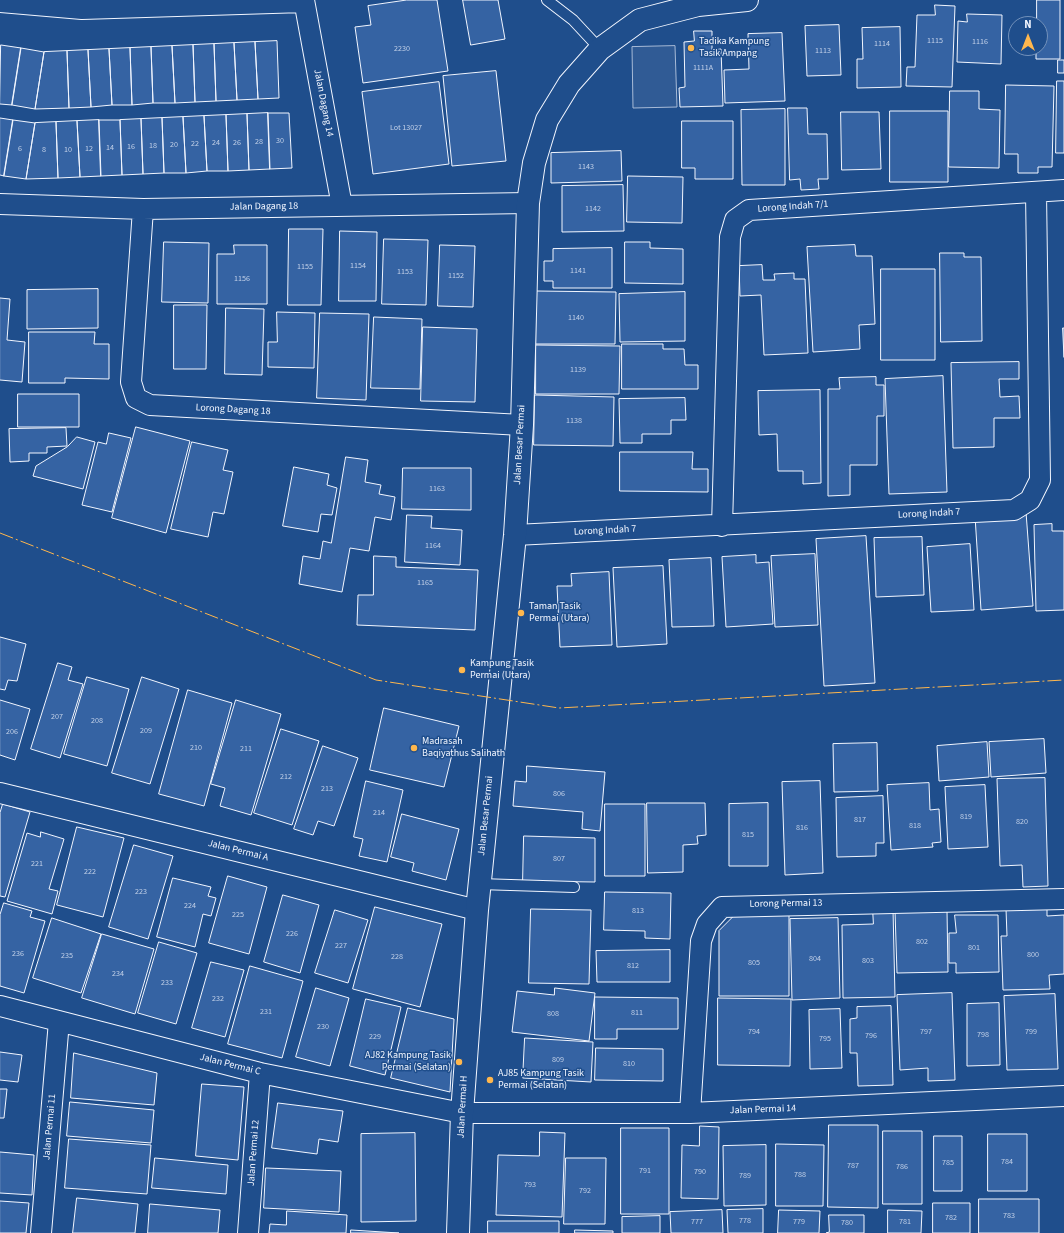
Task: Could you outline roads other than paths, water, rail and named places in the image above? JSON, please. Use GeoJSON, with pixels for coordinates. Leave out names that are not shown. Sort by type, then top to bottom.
{"type":"FeatureCollection","features":[{"type":"Feature","properties":{"kind":"street","name":"Jalan Besar Permai"},"geometry":{"type":"LineString","coordinates":[[477,910],[515,535],[522,425],[528,204],[534,163],[546,120],[568,84],[600,49],[640,20],[698,5],[747,0]]}},
{"type":"Feature","properties":{"kind":"street"},"geometry":{"type":"LineString","coordinates":[[0,2],[20,2],[82,9],[304,1]]}},
{"type":"Feature","properties":{"kind":"street","name":"Jalan Dagang 14"},"geometry":{"type":"LineString","coordinates":[[304,1],[342,206]]}},
{"type":"Feature","properties":{"kind":"street","name":"Lorong Indah 7/1"},"geometry":{"type":"LineString","coordinates":[[722,526],[730,237],[735,220],[749,210],[1064,190]]}},
{"type":"Feature","properties":{"kind":"street","name":"Lorong Indah 7"},"geometry":{"type":"LineString","coordinates":[[515,535],[722,526],[1014,510],[1030,500],[1040,480],[1036,192]]}},
{"type":"Feature","properties":{"kind":"street","name":"Jalan Dagang 18"},"geometry":{"type":"LineString","coordinates":[[0,204],[143,209],[528,204]]}},
{"type":"Feature","properties":{"kind":"street","name":"Lorong Dagang 18"},"geometry":{"type":"LineString","coordinates":[[143,209],[130,382],[136,398],[150,405],[522,425]]}},
{"type":"Feature","properties":{"kind":"street","name":"Jalan Permai A"},"geometry":{"type":"LineString","coordinates":[[0,793],[477,910]]}},
{"type":"Feature","properties":{"kind":"street","name":"Lorong Permai 13"},"geometry":{"type":"LineString","coordinates":[[690,1113],[700,941],[707,924],[722,907],[727,905],[1064,899]]}},
{"type":"Feature","properties":{"kind":"street","name":"Jalan Permai H"},"geometry":{"type":"LineString","coordinates":[[458,1233],[462,1113],[477,910]]}},
{"type":"Feature","properties":{"kind":"street","name":"Jalan Permai C"},"geometry":{"type":"LineString","coordinates":[[0,1006],[260,1073],[462,1113]]}},
{"type":"Feature","properties":{"kind":"street","name":"Jalan Permai 11"},"geometry":{"type":"LineString","coordinates":[[41,1233],[59,1021]]}},
{"type":"Feature","properties":{"kind":"street","name":"Jalan Permai 12"},"geometry":{"type":"LineString","coordinates":[[248,1233],[260,1073]]}},
{"type":"Feature","properties":{"kind":"street","name":"Jalan Permai 14"},"geometry":{"type":"LineString","coordinates":[[462,1113],[690,1113],[1064,1096]]}},
{"type":"Feature","properties":{"kind":"lane"},"geometry":{"type":"LineString","coordinates":[[547,0],[573,20],[600,49]]}},
{"type":"Feature","properties":{"kind":"lane"},"geometry":{"type":"LineString","coordinates":[[479,884],[574,887]]}},
{"type":"Feature","properties":{"kind":"place","name":"Tadika Kampung Tasik Ampang"},"geometry":{"type":"Point","coordinates":[691,48]}},
{"type":"Feature","properties":{"kind":"place","name":"Taman Tasik Permai (Utara)"},"geometry":{"type":"Point","coordinates":[521,613]}},
{"type":"Feature","properties":{"kind":"place","name":"Kampung Tasik Permai (Utara)"},"geometry":{"type":"Point","coordinates":[462,670]}},
{"type":"Feature","properties":{"kind":"place","name":"Madrasah Baqiyathus Salihath"},"geometry":{"type":"Point","coordinates":[414,748]}},
{"type":"Feature","properties":{"kind":"place","name":"AJ82 Kampung Tasik Permai (Selatan)"},"geometry":{"type":"Point","coordinates":[459,1062]}},
{"type":"Feature","properties":{"kind":"place","name":"AJ85 Kampung Tasik Permai (Selatan)"},"geometry":{"type":"Point","coordinates":[490,1080]}}]}
